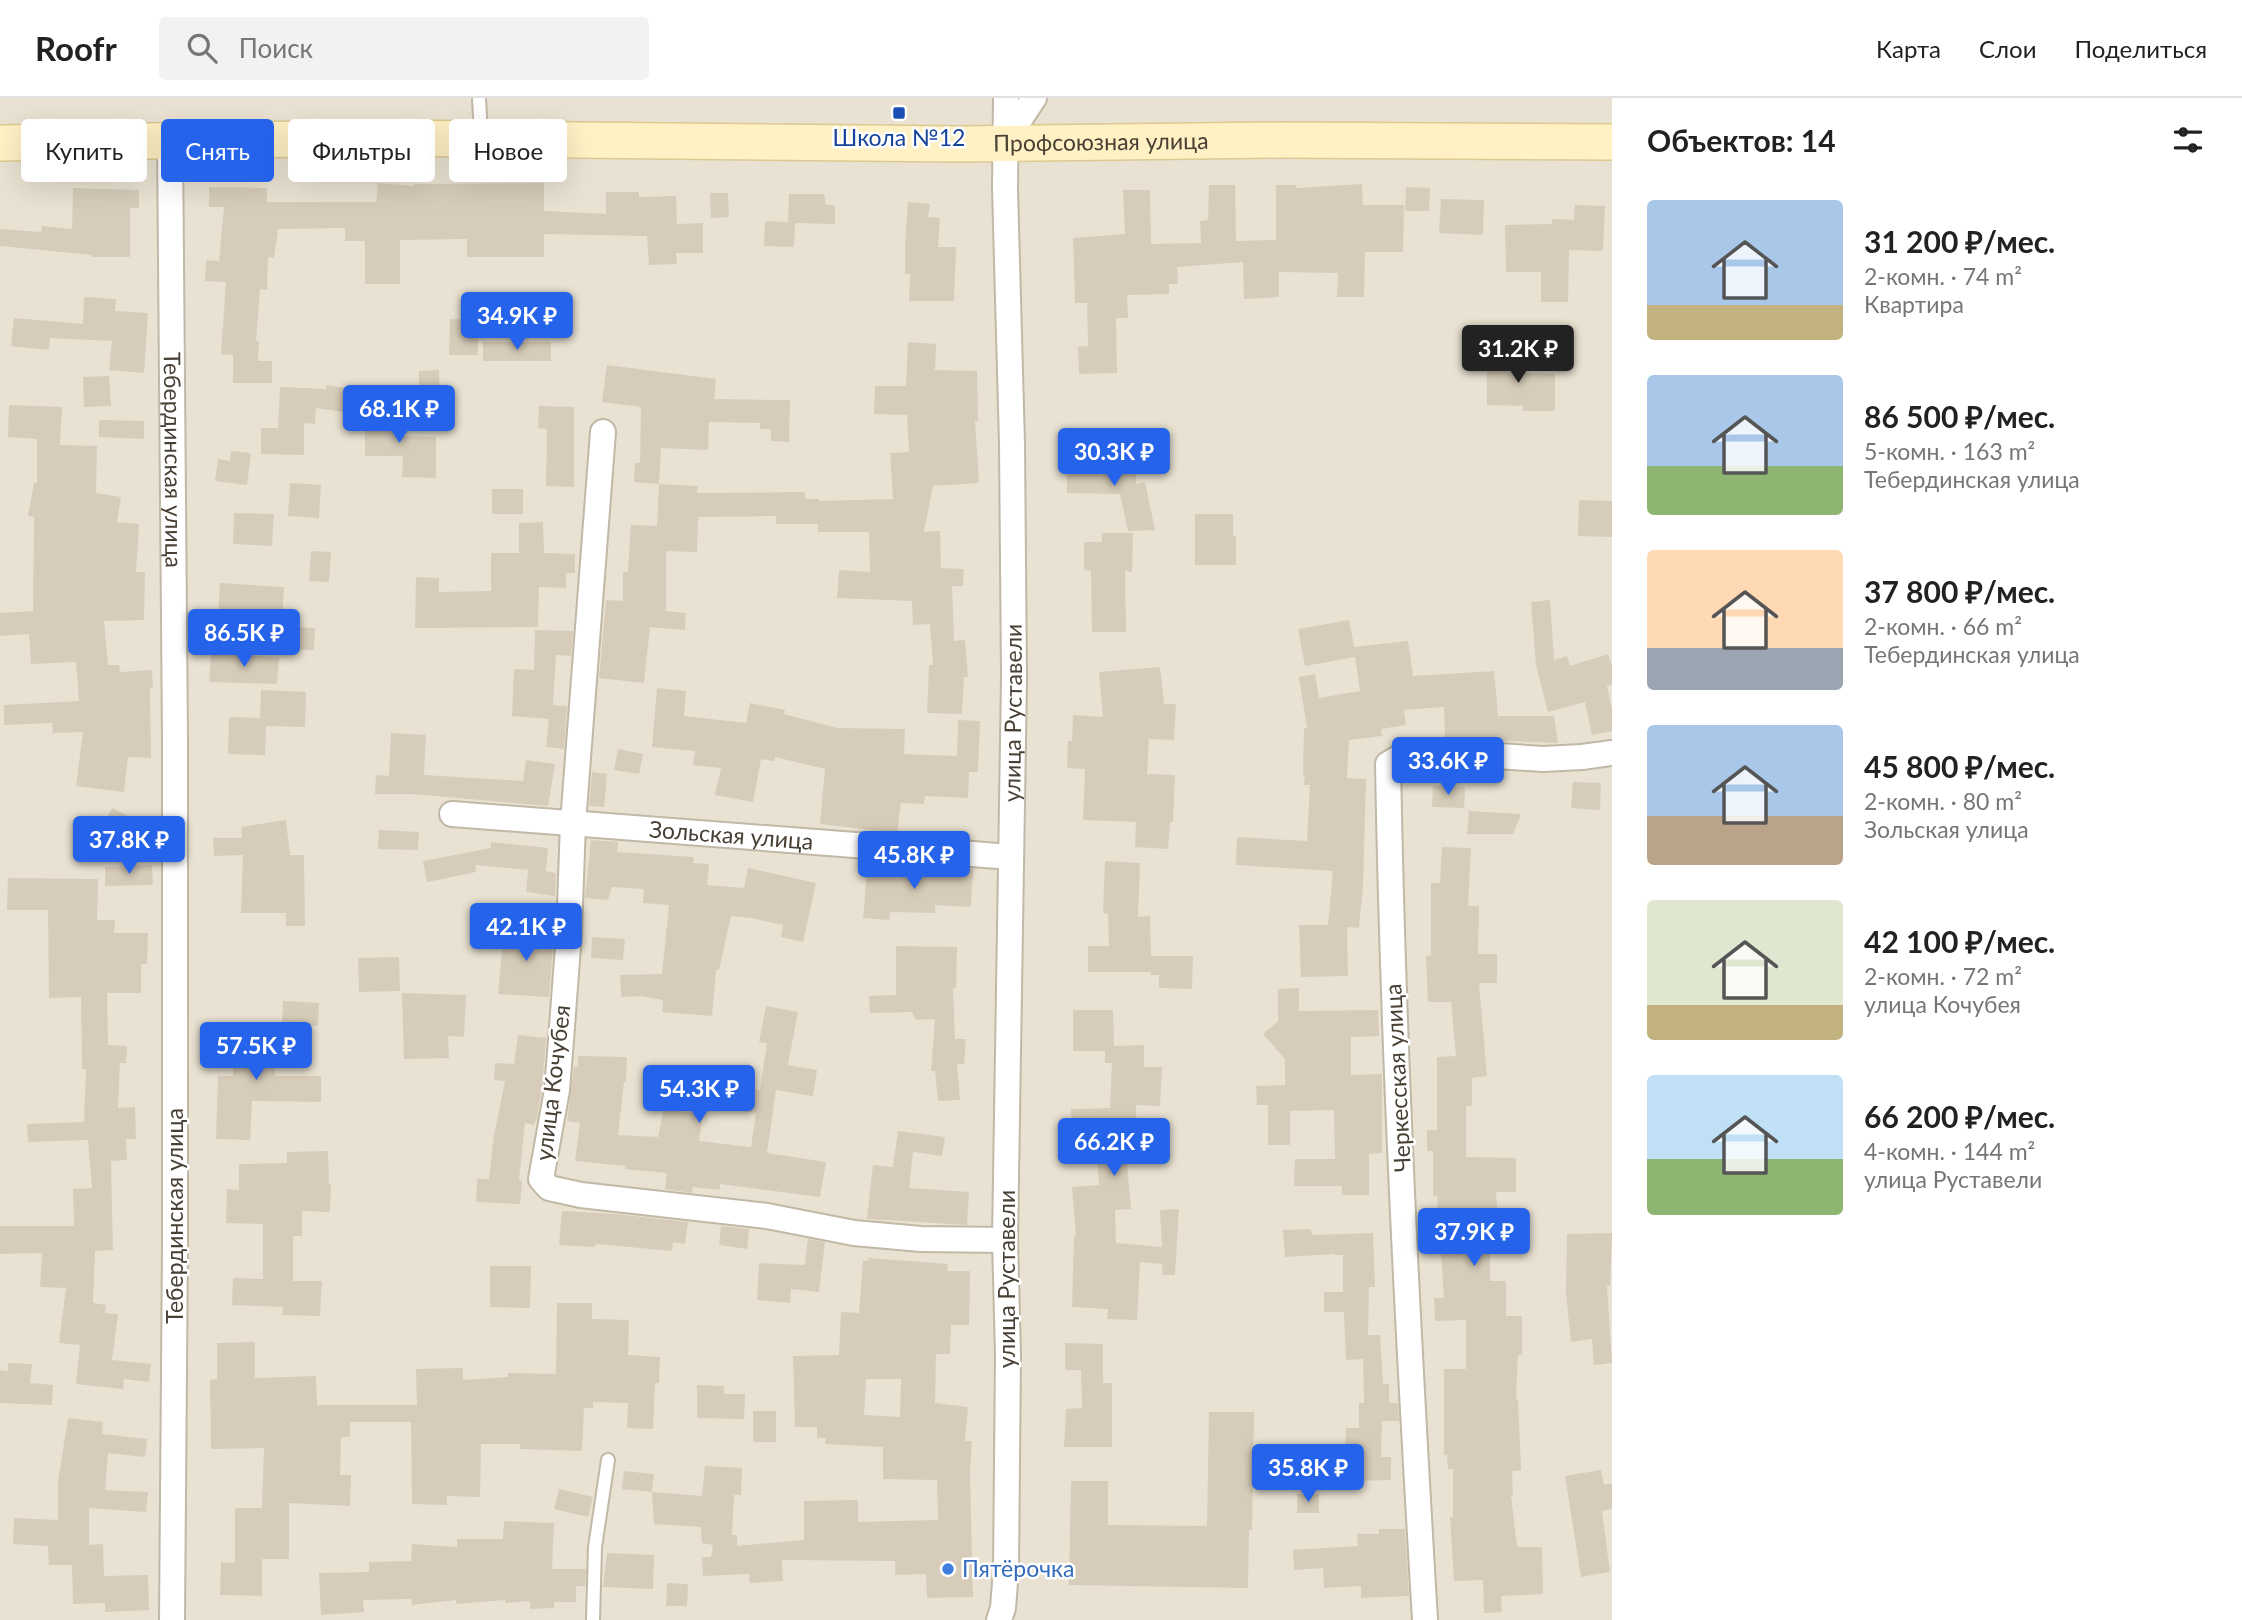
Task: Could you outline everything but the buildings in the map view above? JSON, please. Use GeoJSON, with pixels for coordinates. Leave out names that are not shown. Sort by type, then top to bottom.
{"type":"FeatureCollection","features":[{"type":"Feature","properties":{"kind":"street","name":"улица Руставели"},"geometry":{"type":"LineString","coordinates":[[999,1620],[1003,1608],[1006,1570],[1008,1354],[1005,1240],[1014,678],[1006,98]]}},
{"type":"Feature","properties":{"kind":"street"},"geometry":{"type":"LineString","coordinates":[[1005,143],[1034,98]]}},
{"type":"Feature","properties":{"kind":"street","name":"Профсоюзная улица"},"geometry":{"type":"LineString","coordinates":[[274,139],[449,138]]}},
{"type":"Feature","properties":{"kind":"street","name":"Профсоюзная улица"},"geometry":{"type":"LineString","coordinates":[[567,139],[1005,143],[1281,140],[1612,142]]}},
{"type":"Feature","properties":{"kind":"street","name":"Профсоюзная улица"},"geometry":{"type":"LineString","coordinates":[[0,143],[161,140]]}},
{"type":"Feature","properties":{"kind":"street","name":"Тебердинская улица"},"geometry":{"type":"LineString","coordinates":[[170,182],[176,740],[172,1620]]}},
{"type":"Feature","properties":{"kind":"street","name":"улица Кочубея"},"geometry":{"type":"LineString","coordinates":[[603,432],[573,823],[569,933],[558,1077],[541,1179],[549,1188],[581,1195],[767,1216],[854,1233],[921,1239],[1005,1240]]}},
{"type":"Feature","properties":{"kind":"street","name":"Черкесская улица"},"geometry":{"type":"LineString","coordinates":[[1425,1620],[1391,922],[1388,764],[1405,754],[1437,752],[1543,759],[1612,753]]}},
{"type":"Feature","properties":{"kind":"street","name":"Зольская улица"},"geometry":{"type":"LineString","coordinates":[[452,814],[1011,857]]}},
{"type":"Feature","properties":{"kind":"lane"},"geometry":{"type":"LineString","coordinates":[[479,98],[480,119]]}},
{"type":"Feature","properties":{"kind":"lane"},"geometry":{"type":"LineString","coordinates":[[593,1620],[595,1547],[608,1460]]}},
{"type":"Feature","properties":{"kind":"shaded area"},"geometry":{"type":"Polygon","coordinates":[[[0,98],[1612,98],[1612,1620],[0,1620],[0,98]]]}},
{"type":"Feature","properties":{"kind":"place","name":"Школа №12"},"geometry":{"type":"Point","coordinates":[899,113]}},
{"type":"Feature","properties":{"kind":"place","name":"Пятёрочка"},"geometry":{"type":"Point","coordinates":[948,1569]}}]}
